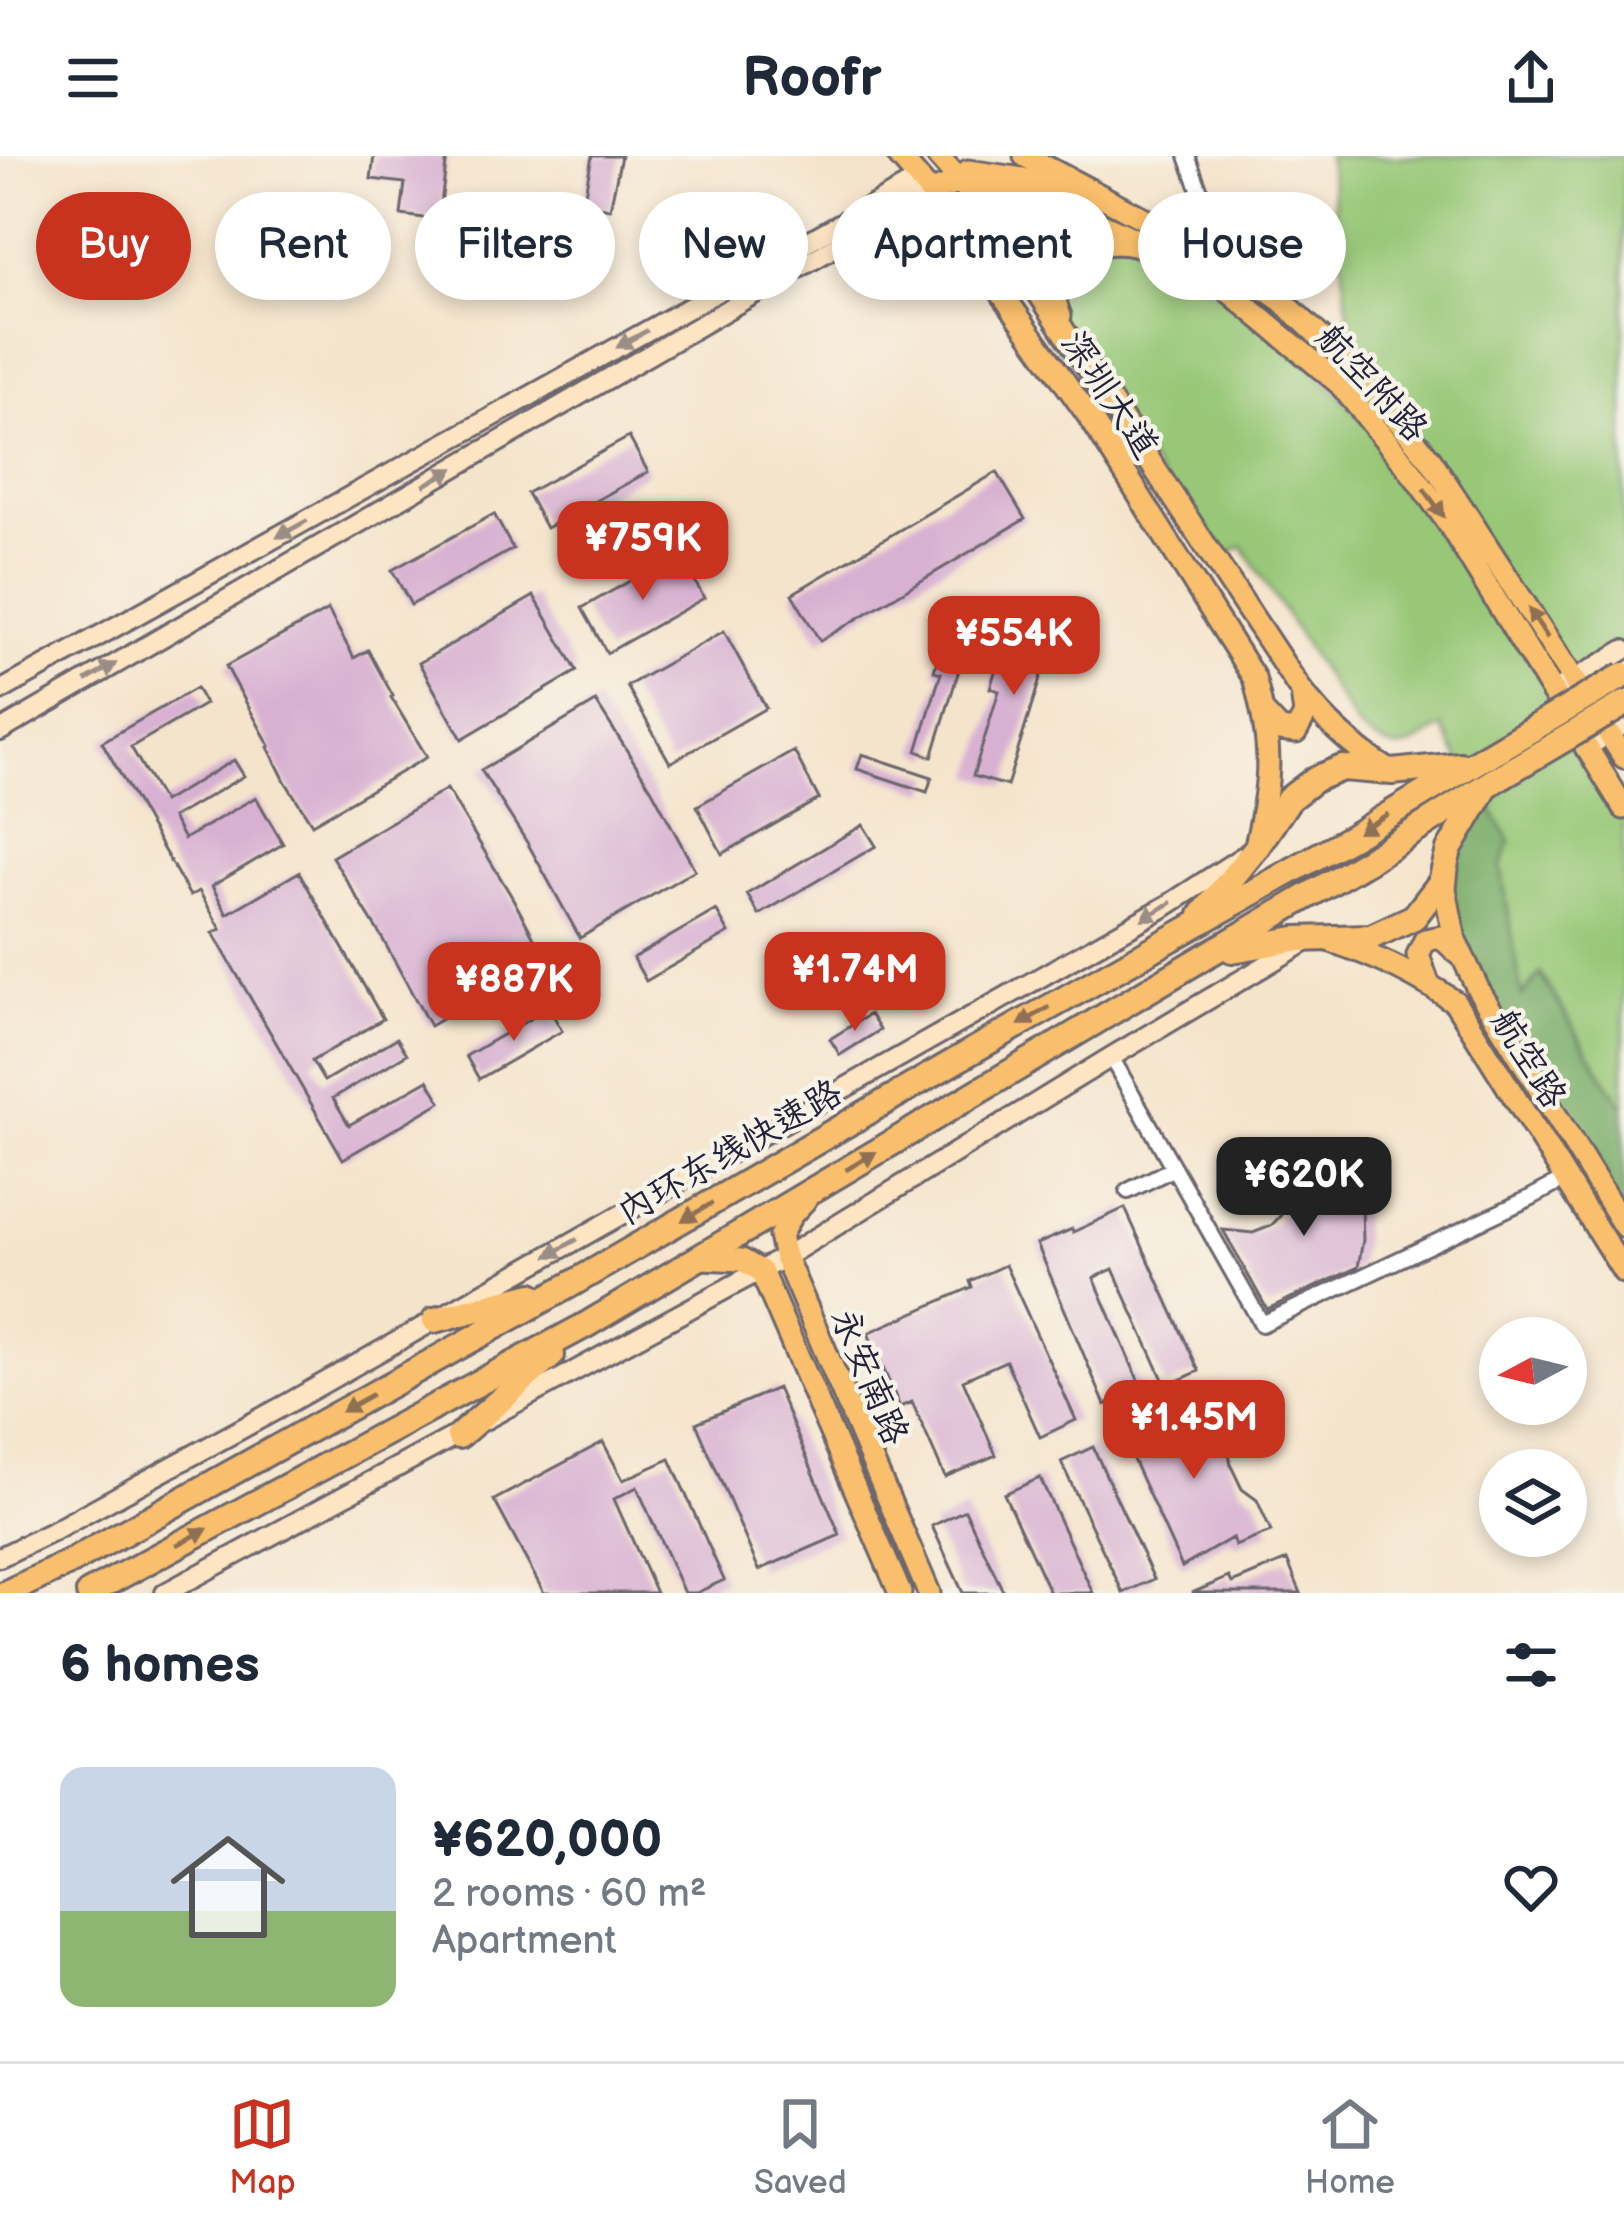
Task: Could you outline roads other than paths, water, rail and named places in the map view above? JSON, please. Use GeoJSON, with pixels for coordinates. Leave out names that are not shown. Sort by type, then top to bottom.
{"type":"FeatureCollection","features":[{"type":"Feature","properties":{"kind":"highway"},"geometry":{"type":"LineString","coordinates":[[1209,954],[1295,939],[1371,937],[1414,917],[1441,882],[1449,850],[1484,772],[1624,675]]}},
{"type":"Feature","properties":{"kind":"highway"},"geometry":{"type":"LineString","coordinates":[[1195,924],[1289,799],[1315,779],[1342,768],[1484,772],[1624,704]]}},
{"type":"Feature","properties":{"kind":"highway","name":"内环东线快速路"},"geometry":{"type":"LineString","coordinates":[[6,1593],[69,1563],[570,1285],[1355,835],[1484,772]]}},
{"type":"Feature","properties":{"kind":"highway","name":"内环东线快速路"},"geometry":{"type":"LineString","coordinates":[[89,1593],[701,1258],[1281,914],[1484,772]]}},
{"type":"Feature","properties":{"kind":"highway"},"geometry":{"type":"LineString","coordinates":[[435,1320],[570,1285]]}},
{"type":"Feature","properties":{"kind":"highway"},"geometry":{"type":"LineString","coordinates":[[459,1436],[586,1325]]}},
{"type":"Feature","properties":{"kind":"main road","name":"深圳大道"},"geometry":{"type":"LineString","coordinates":[[899,156],[1093,422],[1254,678],[1269,750],[1269,790],[1256,848]]}},
{"type":"Feature","properties":{"kind":"main road","name":"航空附路"},"geometry":{"type":"LineString","coordinates":[[1025,156],[1089,192]]}},
{"type":"Feature","properties":{"kind":"main road","name":"深圳大道"},"geometry":{"type":"LineString","coordinates":[[950,169],[1223,570],[1281,664],[1318,714],[1364,755],[1392,772]]}},
{"type":"Feature","properties":{"kind":"main road","name":"航空附路"},"geometry":{"type":"LineString","coordinates":[[924,186],[950,169],[1023,179],[1070,192]]}},
{"type":"Feature","properties":{"kind":"main road","name":"航空附路"},"geometry":{"type":"LineString","coordinates":[[950,169],[1089,218],[1138,241]]}},
{"type":"Feature","properties":{"kind":"main road"},"geometry":{"type":"LineString","coordinates":[[1065,334],[1052,292],[1058,274],[1090,246],[1119,242],[1138,246]]}},
{"type":"Feature","properties":{"kind":"main road","name":"航空附路"},"geometry":{"type":"LineString","coordinates":[[1239,300],[1340,384],[1414,476],[1448,521],[1624,808]]}},
{"type":"Feature","properties":{"kind":"main road","name":"航空附路"},"geometry":{"type":"LineString","coordinates":[[1281,300],[1356,370],[1431,460],[1574,679],[1616,729],[1624,757]]}},
{"type":"Feature","properties":{"kind":"main road"},"geometry":{"type":"LineString","coordinates":[[1264,712],[1280,730],[1296,732],[1305,715],[1302,692]]}},
{"type":"Feature","properties":{"kind":"main road","name":"航空路"},"geometry":{"type":"LineString","coordinates":[[1449,850],[1445,889],[1463,958],[1624,1226]]}},
{"type":"Feature","properties":{"kind":"main road"},"geometry":{"type":"LineString","coordinates":[[1428,983],[1418,955],[1425,940],[1441,938],[1463,958]]}},
{"type":"Feature","properties":{"kind":"main road"},"geometry":{"type":"LineString","coordinates":[[1318,939],[1374,956],[1428,983]]}},
{"type":"Feature","properties":{"kind":"main road","name":"航空路"},"geometry":{"type":"LineString","coordinates":[[1428,983],[1455,1002],[1624,1272]]}},
{"type":"Feature","properties":{"kind":"main road"},"geometry":{"type":"LineString","coordinates":[[785,1258],[780,1236],[791,1215],[814,1190]]}},
{"type":"Feature","properties":{"kind":"main road"},"geometry":{"type":"LineString","coordinates":[[701,1258],[742,1260],[761,1271]]}},
{"type":"Feature","properties":{"kind":"main road","name":"永安南路"},"geometry":{"type":"LineString","coordinates":[[785,1258],[929,1593]]}},
{"type":"Feature","properties":{"kind":"main road","name":"永安南路"},"geometry":{"type":"LineString","coordinates":[[761,1271],[900,1593]]}},
{"type":"Feature","properties":{"kind":"street"},"geometry":{"type":"LineString","coordinates":[[1186,156],[1200,192]]}},
{"type":"Feature","properties":{"kind":"street"},"geometry":{"type":"LineString","coordinates":[[0,691],[924,186]]}},
{"type":"Feature","properties":{"kind":"street"},"geometry":{"type":"LineString","coordinates":[[0,730],[924,186]]}},
{"type":"Feature","properties":{"kind":"street"},"geometry":{"type":"LineString","coordinates":[[1552,693],[1624,650]]}},
{"type":"Feature","properties":{"kind":"street"},"geometry":{"type":"LineString","coordinates":[[1585,748],[1616,729]]}},
{"type":"Feature","properties":{"kind":"street"},"geometry":{"type":"LineString","coordinates":[[0,1557],[435,1320],[1168,905],[1256,848]]}},
{"type":"Feature","properties":{"kind":"street"},"geometry":{"type":"LineString","coordinates":[[165,1593],[785,1258],[1111,1057],[1318,939]]}},
{"type":"Feature","properties":{"kind":"street"},"geometry":{"type":"LineString","coordinates":[[1111,1057],[1262,1324],[1567,1178]]}},
{"type":"Feature","properties":{"kind":"street"},"geometry":{"type":"LineString","coordinates":[[1127,1191],[1174,1168]]}}]}
